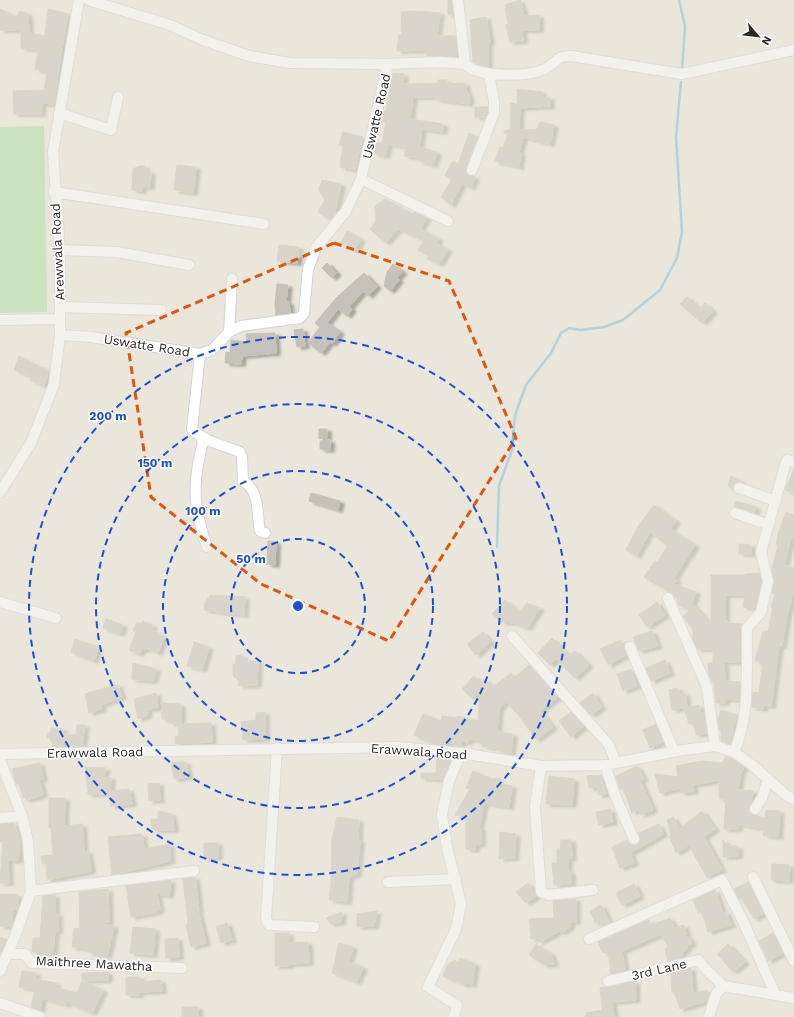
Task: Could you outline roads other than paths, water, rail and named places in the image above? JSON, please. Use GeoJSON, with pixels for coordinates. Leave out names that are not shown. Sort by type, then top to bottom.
{"type":"FeatureCollection","features":[{"type":"Feature","properties":{"kind":"street","name":"Arewwala Road"},"geometry":{"type":"LineString","coordinates":[[0,492],[31,443],[54,384],[60,335],[60,250],[54,192],[53,152],[79,0]]}},
{"type":"Feature","properties":{"kind":"street"},"geometry":{"type":"LineString","coordinates":[[88,0],[170,25],[202,40],[249,56],[290,63],[388,64]]}},
{"type":"Feature","properties":{"kind":"street"},"geometry":{"type":"LineString","coordinates":[[458,0],[465,64]]}},
{"type":"Feature","properties":{"kind":"street","name":"Uswatte Road"},"geometry":{"type":"LineString","coordinates":[[60,335],[91,337],[200,354],[212,350],[229,332],[241,326],[300,318],[304,313],[308,269],[316,248],[346,211],[361,179],[388,64],[439,62],[465,64],[470,69],[483,74],[527,74],[545,69],[562,56],[571,56],[682,74],[794,50]]}},
{"type":"Feature","properties":{"kind":"street"},"geometry":{"type":"LineString","coordinates":[[472,170],[494,113],[494,102],[489,74]]}},
{"type":"Feature","properties":{"kind":"street"},"geometry":{"type":"LineString","coordinates":[[59,112],[111,130],[118,97]]}},
{"type":"Feature","properties":{"kind":"street"},"geometry":{"type":"LineString","coordinates":[[361,179],[448,221]]}},
{"type":"Feature","properties":{"kind":"street"},"geometry":{"type":"LineString","coordinates":[[54,192],[264,224]]}},
{"type":"Feature","properties":{"kind":"street"},"geometry":{"type":"LineString","coordinates":[[60,250],[117,252],[189,265]]}},
{"type":"Feature","properties":{"kind":"street"},"geometry":{"type":"LineString","coordinates":[[229,332],[232,280]]}},
{"type":"Feature","properties":{"kind":"street"},"geometry":{"type":"LineString","coordinates":[[60,307],[161,310]]}},
{"type":"Feature","properties":{"kind":"street"},"geometry":{"type":"LineString","coordinates":[[0,320],[60,319]]}},
{"type":"Feature","properties":{"kind":"street"},"geometry":{"type":"LineString","coordinates":[[200,354],[192,429],[200,436],[240,452],[242,457],[243,481],[250,486],[257,500],[260,531],[265,532]]}},
{"type":"Feature","properties":{"kind":"street"},"geometry":{"type":"LineString","coordinates":[[200,436],[203,442],[198,461],[194,495],[200,527],[206,547]]}},
{"type":"Feature","properties":{"kind":"street"},"geometry":{"type":"LineString","coordinates":[[734,752],[742,734],[746,707],[747,628],[761,612],[768,581],[761,552],[786,462],[787,460],[794,462]]}},
{"type":"Feature","properties":{"kind":"street"},"geometry":{"type":"LineString","coordinates":[[739,488],[776,501]]}},
{"type":"Feature","properties":{"kind":"street"},"geometry":{"type":"LineString","coordinates":[[735,513],[769,525]]}},
{"type":"Feature","properties":{"kind":"street"},"geometry":{"type":"LineString","coordinates":[[668,598],[707,687],[715,746]]}},
{"type":"Feature","properties":{"kind":"street"},"geometry":{"type":"LineString","coordinates":[[0,602],[56,618]]}},
{"type":"Feature","properties":{"kind":"street"},"geometry":{"type":"LineString","coordinates":[[512,636],[609,745],[616,764]]}},
{"type":"Feature","properties":{"kind":"street"},"geometry":{"type":"LineString","coordinates":[[630,647],[674,751]]}},
{"type":"Feature","properties":{"kind":"street","name":"Erawwala Road"},"geometry":{"type":"LineString","coordinates":[[0,754],[397,747],[461,753],[541,766],[616,764],[674,751],[715,746],[734,752],[751,764],[787,796],[794,799]]}},
{"type":"Feature","properties":{"kind":"street"},"geometry":{"type":"LineString","coordinates":[[277,748],[266,919],[269,925],[275,926],[314,927]]}},
{"type":"Feature","properties":{"kind":"street"},"geometry":{"type":"LineString","coordinates":[[454,1017],[457,1005],[428,987],[456,929],[461,904],[447,847],[442,814],[449,781],[461,753]]}},
{"type":"Feature","properties":{"kind":"street"},"geometry":{"type":"LineString","coordinates":[[0,760],[22,816],[28,841],[31,891],[8,954],[0,971]]}},
{"type":"Feature","properties":{"kind":"street"},"geometry":{"type":"LineString","coordinates":[[606,765],[615,795],[634,839]]}},
{"type":"Feature","properties":{"kind":"street"},"geometry":{"type":"LineString","coordinates":[[541,766],[536,807],[541,892],[548,895],[593,890]]}},
{"type":"Feature","properties":{"kind":"street"},"geometry":{"type":"LineString","coordinates":[[756,809],[762,798],[768,779]]}},
{"type":"Feature","properties":{"kind":"street"},"geometry":{"type":"LineString","coordinates":[[0,818],[22,816]]}},
{"type":"Feature","properties":{"kind":"street"},"geometry":{"type":"LineString","coordinates":[[31,891],[194,871]]}},
{"type":"Feature","properties":{"kind":"street"},"geometry":{"type":"LineString","coordinates":[[753,877],[794,961]]}},
{"type":"Feature","properties":{"kind":"street"},"geometry":{"type":"LineString","coordinates":[[388,882],[456,879]]}},
{"type":"Feature","properties":{"kind":"street"},"geometry":{"type":"LineString","coordinates":[[588,939],[722,880],[743,921],[775,994]]}},
{"type":"Feature","properties":{"kind":"street","name":"Maithree Mawatha"},"geometry":{"type":"LineString","coordinates":[[8,954],[25,954],[32,963],[182,968]]}},
{"type":"Feature","properties":{"kind":"street","name":"3rd Lane"},"geometry":{"type":"LineString","coordinates":[[608,981],[699,960],[704,970],[713,975],[723,986]]}},
{"type":"Feature","properties":{"kind":"street"},"geometry":{"type":"LineString","coordinates":[[709,1017],[716,994],[723,986],[794,998]]}},
{"type":"Feature","properties":{"kind":"street"},"geometry":{"type":"LineString","coordinates":[[0,1003],[40,1017]]}},
{"type":"Feature","properties":{"kind":"waterway"},"geometry":{"type":"LineString","coordinates":[[679,0],[685,26],[682,70]]}},
{"type":"Feature","properties":{"kind":"waterway"},"geometry":{"type":"LineString","coordinates":[[497,547],[499,486],[512,450],[515,415],[526,385],[551,353],[561,333],[569,328],[580,330],[604,327],[623,320],[660,290],[677,258],[682,232],[676,137],[681,82]]}}]}
